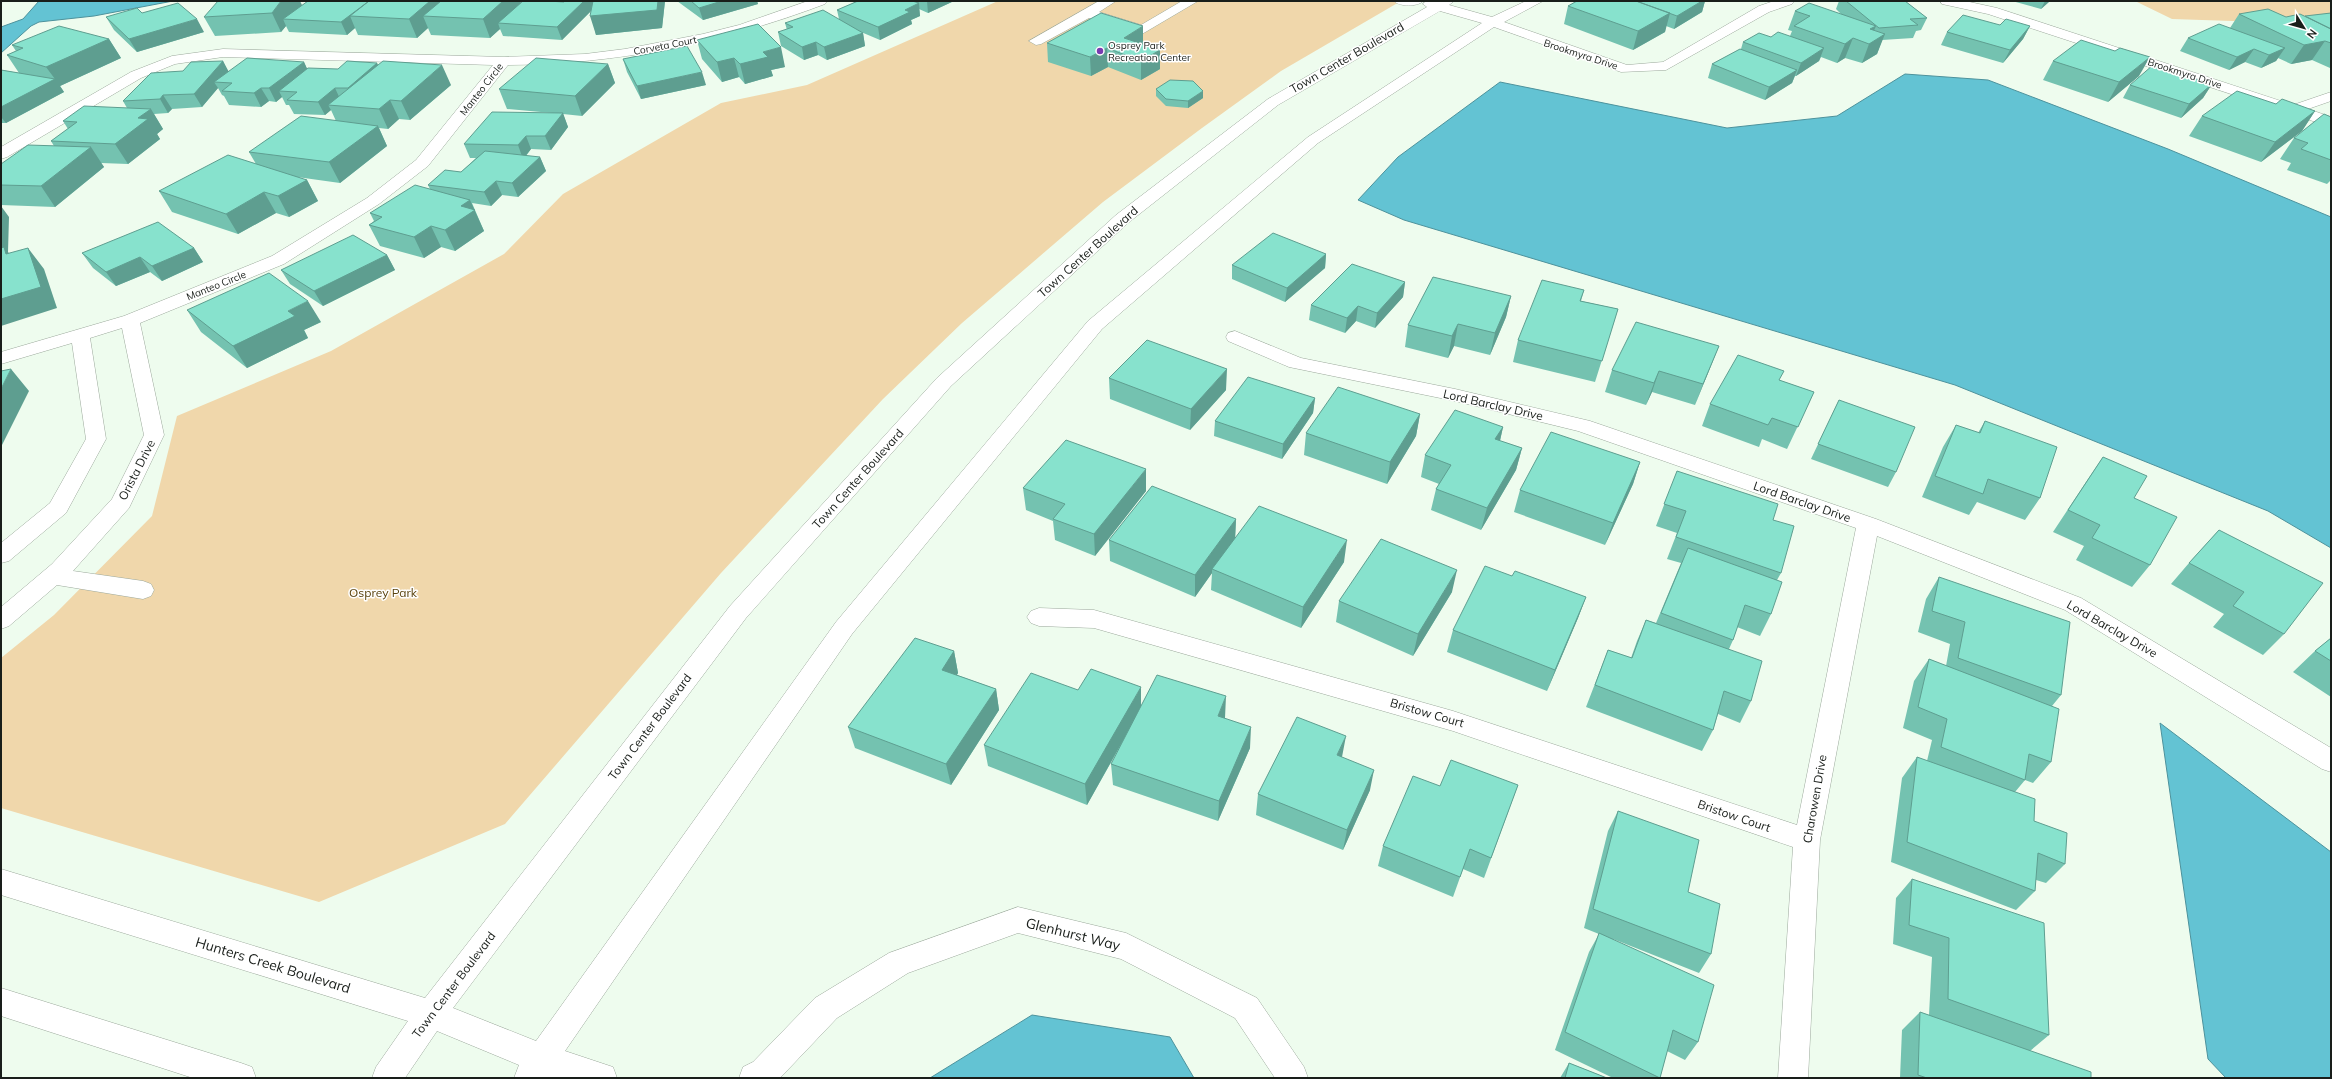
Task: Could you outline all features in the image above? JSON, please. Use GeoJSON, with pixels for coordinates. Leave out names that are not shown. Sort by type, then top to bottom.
{"type":"FeatureCollection","features":[{"type":"Feature","properties":{"kind":"street","name":"Corveta Court"},"geometry":{"type":"LineString","coordinates":[[504,61],[551,62],[628,52],[732,32],[820,1]]}},
{"type":"Feature","properties":{"kind":"street"},"geometry":{"type":"LineString","coordinates":[[1036,41],[1109,1]]}},
{"type":"Feature","properties":{"kind":"street"},"geometry":{"type":"LineString","coordinates":[[1088,13],[1142,30],[1191,1]]}},
{"type":"Feature","properties":{"kind":"street"},"geometry":{"type":"LineString","coordinates":[[1402,1],[1416,1]]}},
{"type":"Feature","properties":{"kind":"street"},"geometry":{"type":"LineString","coordinates":[[602,1078],[535,1068],[844,628],[1095,325],[1313,140],[1493,22],[1536,1]]}},
{"type":"Feature","properties":{"kind":"street","name":"Brookmyra Drive"},"geometry":{"type":"LineString","coordinates":[[1435,3],[1493,22],[1520,34],[1626,69],[1666,66],[1764,10],[1787,1]]}},
{"type":"Feature","properties":{"kind":"street","name":"Brookmyra Drive"},"geometry":{"type":"LineString","coordinates":[[1947,1],[1992,11],[2331,122]]}},
{"type":"Feature","properties":{"kind":"street","name":"Town Center Boulevard"},"geometry":{"type":"LineString","coordinates":[[387,1078],[431,1014],[738,612],[944,382],[1122,219],[1273,102],[1435,3]]}},
{"type":"Feature","properties":{"kind":"street","name":"Manteo Circle"},"geometry":{"type":"LineString","coordinates":[[1,154],[136,76],[172,60],[223,53],[504,61]]}},
{"type":"Feature","properties":{"kind":"street","name":"Manteo Circle"},"geometry":{"type":"LineString","coordinates":[[1,358],[80,336],[130,320],[278,260],[373,201],[422,163],[504,61]]}},
{"type":"Feature","properties":{"kind":"street"},"geometry":{"type":"LineString","coordinates":[[2295,109],[2331,96]]}},
{"type":"Feature","properties":{"kind":"street","name":"Orista Drive"},"geometry":{"type":"LineString","coordinates":[[1,620],[54,576],[121,503],[154,435],[130,320]]}},
{"type":"Feature","properties":{"kind":"street"},"geometry":{"type":"LineString","coordinates":[[1,555],[58,508],[96,439],[80,336]]}},
{"type":"Feature","properties":{"kind":"street","name":"Lord Barclay Drive"},"geometry":{"type":"LineString","coordinates":[[1235,337],[1296,363],[1456,395],[1583,426],[1868,524],[2073,604],[2331,761]]}},
{"type":"Feature","properties":{"kind":"street","name":"Charowen Drive"},"geometry":{"type":"LineString","coordinates":[[1793,1078],[1807,840],[1868,524]]}},
{"type":"Feature","properties":{"kind":"street"},"geometry":{"type":"LineString","coordinates":[[54,576],[143,590]]}},
{"type":"Feature","properties":{"kind":"street","name":"Bristow Court"},"geometry":{"type":"LineString","coordinates":[[1039,617],[1094,619],[1453,720],[1807,840]]}},
{"type":"Feature","properties":{"kind":"street","name":"Hunters Creek Boulevard"},"geometry":{"type":"LineString","coordinates":[[1,882],[431,1014],[535,1068]]}},
{"type":"Feature","properties":{"kind":"street","name":"Glenhurst Way"},"geometry":{"type":"LineString","coordinates":[[754,1078],[764,1073],[826,1008],[899,964],[1018,920],[1126,947],[1246,1008],[1293,1078]]}},
{"type":"Feature","properties":{"kind":"street"},"geometry":{"type":"LineString","coordinates":[[1,1002],[241,1078]]}},
{"type":"Feature","properties":{"kind":"green space","name":"Osprey Park"},"geometry":{"type":"Polygon","coordinates":[[[998,1],[1401,1],[1281,71],[1202,128],[1103,202],[962,323],[883,399],[721,573],[505,824],[319,902],[1,808],[1,658],[54,615],[152,516],[177,416],[331,351],[504,254],[563,194],[721,103],[807,85],[998,1]]]}},
{"type":"Feature","properties":{"kind":"green space"},"geometry":{"type":"Polygon","coordinates":[[[2135,1],[2331,1],[2331,15],[2263,22],[2172,19],[2135,1]]]}},
{"type":"Feature","properties":{"kind":"water"},"geometry":{"type":"Polygon","coordinates":[[[39,1],[173,1],[94,16],[39,22],[31,26],[1,53],[1,27],[23,19],[39,1]]]}},
{"type":"Feature","properties":{"kind":"water"},"geometry":{"type":"Polygon","coordinates":[[[1905,74],[1988,80],[2168,149],[2331,217],[2331,548],[2268,511],[1955,385],[1404,220],[1358,200],[1398,157],[1500,82],[1727,128],[1837,116],[1905,74]]]}},
{"type":"Feature","properties":{"kind":"water"},"geometry":{"type":"Polygon","coordinates":[[[2160,723],[2331,852],[2331,1078],[2226,1078],[2208,1059],[2160,723]]]}},
{"type":"Feature","properties":{"kind":"water"},"geometry":{"type":"Polygon","coordinates":[[[1032,1015],[1170,1037],[1194,1078],[930,1078],[1032,1015]]]}},
{"type":"Feature","properties":{"kind":"building"},"geometry":{"type":"Polygon","coordinates":[[[218,1],[281,1],[272,13],[204,17],[218,1]]]}},
{"type":"Feature","properties":{"kind":"building"},"geometry":{"type":"Polygon","coordinates":[[[308,1],[369,1],[341,22],[283,19],[308,1]]]}},
{"type":"Feature","properties":{"kind":"building"},"geometry":{"type":"Polygon","coordinates":[[[369,1],[430,1],[409,19],[350,16],[369,1]]]}},
{"type":"Feature","properties":{"kind":"building"},"geometry":{"type":"Polygon","coordinates":[[[441,1],[503,1],[483,19],[423,16],[441,1]]]}},
{"type":"Feature","properties":{"kind":"building"},"geometry":{"type":"Polygon","coordinates":[[[523,1],[584,1],[557,27],[498,23],[523,1]]]}},
{"type":"Feature","properties":{"kind":"building"},"geometry":{"type":"Polygon","coordinates":[[[593,1],[658,1],[657,10],[590,16],[593,1]]]}},
{"type":"Feature","properties":{"kind":"building"},"geometry":{"type":"Polygon","coordinates":[[[691,1],[722,1],[699,8],[691,1]]]}},
{"type":"Feature","properties":{"kind":"building"},"geometry":{"type":"Polygon","coordinates":[[[858,1],[912,1],[919,3],[905,10],[910,12],[878,27],[837,10],[858,1]]]}},
{"type":"Feature","properties":{"kind":"building"},"geometry":{"type":"Polygon","coordinates":[[[1577,1],[1636,1],[1670,13],[1638,31],[1568,6],[1577,1]]]}},
{"type":"Feature","properties":{"kind":"building"},"geometry":{"type":"Polygon","coordinates":[[[1636,1],[1702,1],[1677,16],[1636,1]]]}},
{"type":"Feature","properties":{"kind":"building"},"geometry":{"type":"Polygon","coordinates":[[[1846,1],[1905,1],[1927,18],[1910,19],[1918,25],[1879,28],[1846,1]]]}},
{"type":"Feature","properties":{"kind":"building"},"geometry":{"type":"Polygon","coordinates":[[[178,3],[197,19],[129,39],[106,17],[137,8],[142,13],[178,3]]]}},
{"type":"Feature","properties":{"kind":"building"},"geometry":{"type":"Polygon","coordinates":[[[1809,3],[1876,26],[1870,29],[1885,34],[1869,44],[1853,38],[1845,44],[1794,26],[1810,16],[1795,11],[1809,3]]]}},
{"type":"Feature","properties":{"kind":"building"},"geometry":{"type":"Polygon","coordinates":[[[2268,9],[2286,17],[2300,14],[2331,29],[2331,43],[2325,41],[2304,45],[2239,14],[2268,9]]]}},
{"type":"Feature","properties":{"kind":"building"},"geometry":{"type":"Polygon","coordinates":[[[823,10],[863,33],[824,47],[816,42],[802,47],[778,32],[793,27],[785,23],[823,10]]]}},
{"type":"Feature","properties":{"kind":"building"},"geometry":{"type":"Polygon","coordinates":[[[1101,13],[1143,26],[1124,38],[1160,50],[1141,61],[1107,48],[1090,57],[1047,43],[1101,13]]]}},
{"type":"Feature","properties":{"kind":"building"},"geometry":{"type":"Polygon","coordinates":[[[2331,13],[2331,29],[2305,16],[2331,13]]]}},
{"type":"Feature","properties":{"kind":"building"},"geometry":{"type":"Polygon","coordinates":[[[1963,15],[2000,25],[2006,19],[2030,26],[2010,50],[1947,32],[1963,15]]]}},
{"type":"Feature","properties":{"kind":"building"},"geometry":{"type":"Polygon","coordinates":[[[758,24],[781,47],[763,52],[768,57],[740,64],[734,58],[717,62],[697,40],[758,24]]]}},
{"type":"Feature","properties":{"kind":"building"},"geometry":{"type":"Polygon","coordinates":[[[2219,24],[2285,48],[2269,55],[2254,49],[2237,57],[2188,38],[2219,24]]]}},
{"type":"Feature","properties":{"kind":"building"},"geometry":{"type":"Polygon","coordinates":[[[59,26],[109,39],[46,67],[7,55],[23,48],[12,45],[59,26]]]}},
{"type":"Feature","properties":{"kind":"building"},"geometry":{"type":"Polygon","coordinates":[[[1778,32],[1824,48],[1801,63],[1743,42],[1759,33],[1771,37],[1778,32]]]}},
{"type":"Feature","properties":{"kind":"building"},"geometry":{"type":"Polygon","coordinates":[[[2081,40],[2115,51],[2120,48],[2150,57],[2119,82],[2053,61],[2081,40]]]}},
{"type":"Feature","properties":{"kind":"building"},"geometry":{"type":"Polygon","coordinates":[[[687,46],[702,72],[637,86],[623,59],[687,46]]]}},
{"type":"Feature","properties":{"kind":"building"},"geometry":{"type":"Polygon","coordinates":[[[1740,49],[1797,70],[1769,87],[1712,64],[1740,49]]]}},
{"type":"Feature","properties":{"kind":"building"},"geometry":{"type":"Polygon","coordinates":[[[247,58],[304,62],[269,88],[261,88],[254,93],[222,91],[232,83],[214,82],[247,58]]]}},
{"type":"Feature","properties":{"kind":"building"},"geometry":{"type":"Polygon","coordinates":[[[536,58],[608,64],[575,96],[499,89],[536,58]]]}},
{"type":"Feature","properties":{"kind":"building"},"geometry":{"type":"Polygon","coordinates":[[[223,61],[194,94],[163,95],[160,99],[123,101],[151,73],[183,71],[191,62],[223,61]]]}},
{"type":"Feature","properties":{"kind":"building"},"geometry":{"type":"Polygon","coordinates":[[[347,61],[377,63],[348,88],[335,88],[318,102],[287,100],[297,92],[279,91],[308,68],[338,69],[347,61]]]}},
{"type":"Feature","properties":{"kind":"building"},"geometry":{"type":"Polygon","coordinates":[[[383,61],[442,65],[401,101],[390,100],[379,109],[328,105],[383,61]]]}},
{"type":"Feature","properties":{"kind":"building"},"geometry":{"type":"Polygon","coordinates":[[[2153,65],[2212,84],[2189,104],[2130,85],[2153,65]]]}},
{"type":"Feature","properties":{"kind":"building"},"geometry":{"type":"Polygon","coordinates":[[[1,70],[55,79],[1,107],[1,70]]]}},
{"type":"Feature","properties":{"kind":"building"},"geometry":{"type":"Polygon","coordinates":[[[1170,80],[1193,81],[1203,91],[1188,101],[1166,99],[1156,89],[1170,80]]]}},
{"type":"Feature","properties":{"kind":"building"},"geometry":{"type":"Polygon","coordinates":[[[2237,91],[2276,104],[2282,99],[2315,111],[2275,142],[2202,116],[2237,91]]]}},
{"type":"Feature","properties":{"kind":"building"},"geometry":{"type":"Polygon","coordinates":[[[84,106],[151,109],[138,118],[148,119],[115,144],[51,141],[77,122],[63,121],[84,106]]]}},
{"type":"Feature","properties":{"kind":"building"},"geometry":{"type":"Polygon","coordinates":[[[492,112],[563,113],[545,136],[526,136],[518,145],[464,144],[492,112]]]}},
{"type":"Feature","properties":{"kind":"building"},"geometry":{"type":"Polygon","coordinates":[[[2324,114],[2331,117],[2331,160],[2301,149],[2308,143],[2294,138],[2324,114]]]}},
{"type":"Feature","properties":{"kind":"building"},"geometry":{"type":"Polygon","coordinates":[[[301,116],[378,126],[329,162],[249,152],[301,116]]]}},
{"type":"Feature","properties":{"kind":"building"},"geometry":{"type":"Polygon","coordinates":[[[28,145],[91,147],[41,186],[1,185],[1,164],[28,145]]]}},
{"type":"Feature","properties":{"kind":"building"},"geometry":{"type":"Polygon","coordinates":[[[485,151],[540,157],[512,183],[496,181],[484,192],[428,185],[445,170],[461,172],[485,151]]]}},
{"type":"Feature","properties":{"kind":"building"},"geometry":{"type":"Polygon","coordinates":[[[228,155],[307,180],[278,196],[264,192],[226,214],[159,191],[228,155]]]}},
{"type":"Feature","properties":{"kind":"building"},"geometry":{"type":"Polygon","coordinates":[[[415,185],[470,200],[461,206],[475,210],[445,230],[431,226],[414,237],[369,225],[382,217],[370,213],[415,185]]]}},
{"type":"Feature","properties":{"kind":"building"},"geometry":{"type":"Polygon","coordinates":[[[158,222],[194,248],[152,266],[140,257],[106,272],[82,253],[158,222]]]}},
{"type":"Feature","properties":{"kind":"building"},"geometry":{"type":"Polygon","coordinates":[[[1273,233],[1326,254],[1287,288],[1232,265],[1273,233]]]}},
{"type":"Feature","properties":{"kind":"building"},"geometry":{"type":"Polygon","coordinates":[[[353,235],[387,255],[314,291],[281,270],[353,235]]]}},
{"type":"Feature","properties":{"kind":"building"},"geometry":{"type":"Polygon","coordinates":[[[4,247],[6,254],[28,248],[41,287],[1,299],[1,248],[4,247]]]}},
{"type":"Feature","properties":{"kind":"building"},"geometry":{"type":"Polygon","coordinates":[[[1352,264],[1405,282],[1377,313],[1358,306],[1347,318],[1311,305],[1352,264]]]}},
{"type":"Feature","properties":{"kind":"building"},"geometry":{"type":"Polygon","coordinates":[[[269,273],[308,301],[288,311],[295,316],[233,346],[187,310],[269,273]]]}},
{"type":"Feature","properties":{"kind":"building"},"geometry":{"type":"Polygon","coordinates":[[[1433,277],[1511,296],[1495,333],[1458,324],[1452,336],[1408,325],[1433,277]]]}},
{"type":"Feature","properties":{"kind":"building"},"geometry":{"type":"Polygon","coordinates":[[[1542,280],[1584,290],[1580,301],[1618,309],[1602,361],[1518,340],[1542,280]]]}},
{"type":"Feature","properties":{"kind":"building"},"geometry":{"type":"Polygon","coordinates":[[[1636,322],[1719,346],[1703,384],[1659,371],[1654,383],[1612,370],[1636,322]]]}},
{"type":"Feature","properties":{"kind":"building"},"geometry":{"type":"Polygon","coordinates":[[[1147,340],[1227,369],[1191,409],[1109,378],[1147,340]]]}},
{"type":"Feature","properties":{"kind":"building"},"geometry":{"type":"Polygon","coordinates":[[[1738,355],[1784,371],[1779,380],[1814,392],[1798,427],[1772,418],[1768,425],[1710,404],[1738,355]]]}},
{"type":"Feature","properties":{"kind":"building"},"geometry":{"type":"Polygon","coordinates":[[[11,369],[1,389],[1,371],[11,369]]]}},
{"type":"Feature","properties":{"kind":"building"},"geometry":{"type":"Polygon","coordinates":[[[1248,377],[1315,398],[1283,444],[1215,421],[1248,377]]]}},
{"type":"Feature","properties":{"kind":"building"},"geometry":{"type":"Polygon","coordinates":[[[1338,387],[1420,414],[1390,462],[1306,433],[1338,387]]]}},
{"type":"Feature","properties":{"kind":"building"},"geometry":{"type":"Polygon","coordinates":[[[1839,400],[1915,427],[1896,472],[1818,444],[1839,400]]]}},
{"type":"Feature","properties":{"kind":"building"},"geometry":{"type":"Polygon","coordinates":[[[1455,410],[1503,427],[1495,439],[1522,448],[1487,508],[1436,489],[1451,465],[1425,455],[1455,410]]]}},
{"type":"Feature","properties":{"kind":"building"},"geometry":{"type":"Polygon","coordinates":[[[1985,421],[2057,447],[2040,498],[1988,479],[1983,494],[1935,476],[1956,425],[1980,433],[1985,421]]]}},
{"type":"Feature","properties":{"kind":"building"},"geometry":{"type":"Polygon","coordinates":[[[1551,432],[1640,462],[1613,523],[1520,490],[1551,432]]]}},
{"type":"Feature","properties":{"kind":"building"},"geometry":{"type":"Polygon","coordinates":[[[1066,440],[1146,469],[1094,534],[1053,519],[1065,504],[1023,488],[1066,440]]]}},
{"type":"Feature","properties":{"kind":"building"},"geometry":{"type":"Polygon","coordinates":[[[2103,457],[2147,476],[2134,498],[2177,517],[2150,565],[2092,538],[2100,525],[2068,510],[2103,457]]]}},
{"type":"Feature","properties":{"kind":"building"},"geometry":{"type":"Polygon","coordinates":[[[1677,471],[1778,504],[1773,520],[1794,526],[1781,573],[1676,537],[1686,511],[1664,504],[1677,471]]]}},
{"type":"Feature","properties":{"kind":"building"},"geometry":{"type":"Polygon","coordinates":[[[1152,486],[1236,519],[1195,575],[1109,540],[1152,486]]]}},
{"type":"Feature","properties":{"kind":"building"},"geometry":{"type":"Polygon","coordinates":[[[1259,506],[1347,540],[1303,607],[1212,569],[1259,506]]]}},
{"type":"Feature","properties":{"kind":"building"},"geometry":{"type":"Polygon","coordinates":[[[2219,530],[2323,583],[2284,634],[2233,606],[2244,592],[2189,563],[2219,530]]]}},
{"type":"Feature","properties":{"kind":"building"},"geometry":{"type":"Polygon","coordinates":[[[1381,539],[1457,570],[1418,634],[1339,601],[1381,539]]]}},
{"type":"Feature","properties":{"kind":"building"},"geometry":{"type":"Polygon","coordinates":[[[1688,548],[1782,582],[1771,614],[1745,605],[1733,640],[1661,613],[1688,548]]]}},
{"type":"Feature","properties":{"kind":"building"},"geometry":{"type":"Polygon","coordinates":[[[1485,566],[1512,576],[1515,571],[1586,597],[1555,670],[1453,630],[1485,566]]]}},
{"type":"Feature","properties":{"kind":"building"},"geometry":{"type":"Polygon","coordinates":[[[1939,577],[2070,622],[2061,695],[1958,658],[1965,622],[1932,611],[1939,577]]]}},
{"type":"Feature","properties":{"kind":"building"},"geometry":{"type":"Polygon","coordinates":[[[1646,620],[1762,661],[1751,701],[1724,691],[1713,730],[1595,685],[1608,650],[1632,658],[1646,620]]]}},
{"type":"Feature","properties":{"kind":"building"},"geometry":{"type":"Polygon","coordinates":[[[915,638],[954,651],[942,670],[996,689],[946,764],[848,727],[915,638]]]}},
{"type":"Feature","properties":{"kind":"building"},"geometry":{"type":"Polygon","coordinates":[[[2331,638],[2331,661],[2315,651],[2331,638]]]}},
{"type":"Feature","properties":{"kind":"building"},"geometry":{"type":"Polygon","coordinates":[[[1929,659],[2059,709],[2051,762],[2029,754],[2025,780],[1941,747],[1947,719],[1918,707],[1929,659]]]}},
{"type":"Feature","properties":{"kind":"building"},"geometry":{"type":"Polygon","coordinates":[[[1091,669],[1141,687],[1085,784],[984,745],[1031,673],[1078,690],[1091,669]]]}},
{"type":"Feature","properties":{"kind":"building"},"geometry":{"type":"Polygon","coordinates":[[[1157,675],[1226,696],[1218,716],[1251,727],[1219,801],[1111,764],[1157,675]]]}},
{"type":"Feature","properties":{"kind":"building"},"geometry":{"type":"Polygon","coordinates":[[[1297,717],[1346,736],[1337,755],[1374,770],[1347,830],[1258,794],[1297,717]]]}},
{"type":"Feature","properties":{"kind":"building"},"geometry":{"type":"Polygon","coordinates":[[[1917,757],[2035,799],[2034,821],[2067,833],[2065,864],[2038,853],[2035,891],[1907,842],[1917,757]]]}},
{"type":"Feature","properties":{"kind":"building"},"geometry":{"type":"Polygon","coordinates":[[[1451,760],[1518,785],[1491,858],[1470,849],[1460,877],[1383,846],[1413,776],[1440,786],[1451,760]]]}},
{"type":"Feature","properties":{"kind":"building"},"geometry":{"type":"Polygon","coordinates":[[[1618,811],[1699,840],[1688,892],[1720,904],[1711,954],[1593,909],[1618,811]]]}},
{"type":"Feature","properties":{"kind":"building"},"geometry":{"type":"Polygon","coordinates":[[[1912,879],[2044,923],[2049,1035],[1948,999],[1949,938],[1909,925],[1912,879]]]}},
{"type":"Feature","properties":{"kind":"building"},"geometry":{"type":"Polygon","coordinates":[[[1599,933],[1714,985],[1698,1042],[1673,1030],[1660,1078],[1565,1032],[1599,933]]]}},
{"type":"Feature","properties":{"kind":"building"},"geometry":{"type":"Polygon","coordinates":[[[1920,1012],[2091,1072],[2091,1078],[1927,1078],[1918,1075],[1920,1012]]]}},
{"type":"Feature","properties":{"kind":"building"},"geometry":{"type":"Polygon","coordinates":[[[1569,1063],[1607,1078],[1565,1078],[1569,1063]]]}},
{"type":"Feature","properties":{"kind":"place","name":"Osprey Park Recreation Center"},"geometry":{"type":"Point","coordinates":[1100,51]}}]}
